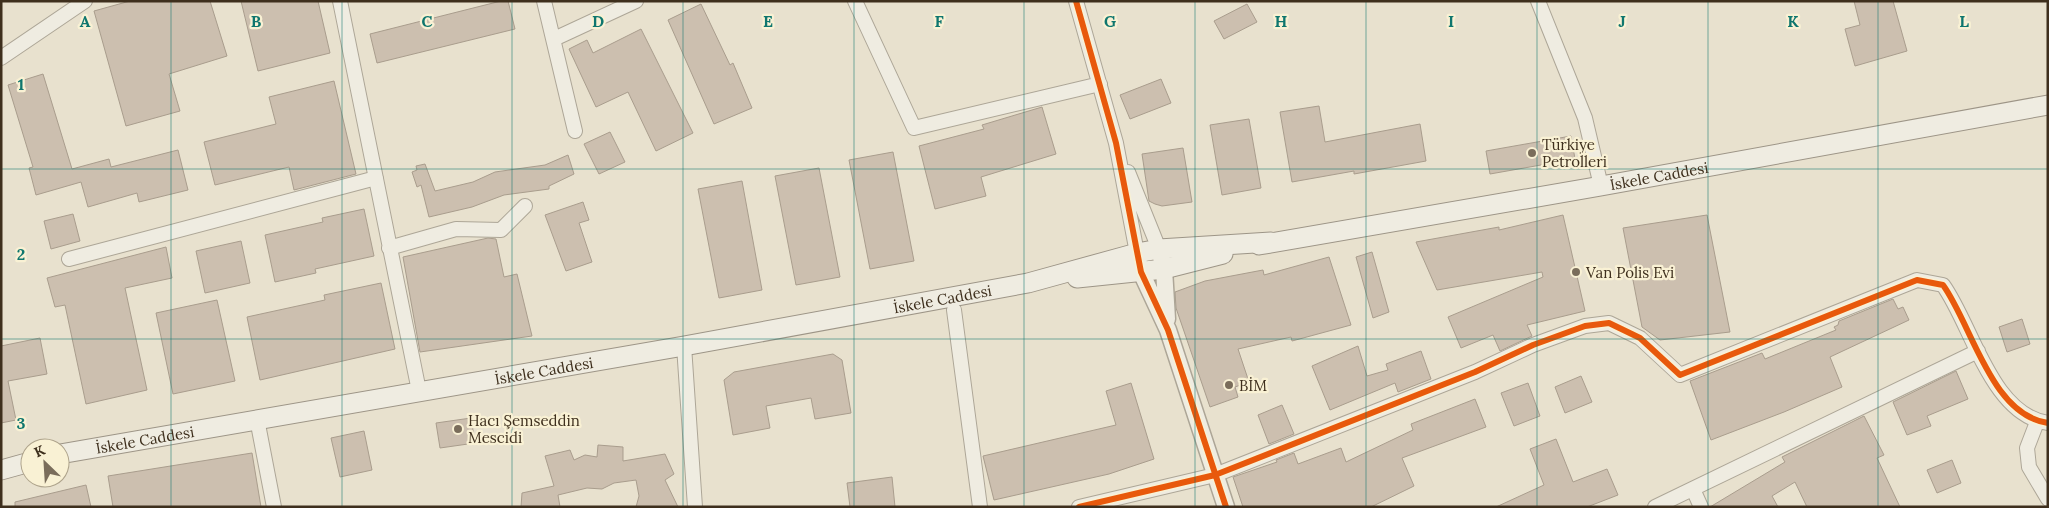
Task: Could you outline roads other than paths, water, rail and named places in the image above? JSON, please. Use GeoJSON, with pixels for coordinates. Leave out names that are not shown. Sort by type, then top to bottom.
{"type":"FeatureCollection","features":[{"type":"Feature","properties":{"kind":"main road","name":"İskele Caddesi"},"geometry":{"type":"LineString","coordinates":[[1028,282],[1164,269],[1271,242],[1601,186],[2048,105]]}},
{"type":"Feature","properties":{"kind":"main road","name":"İskele Caddesi"},"geometry":{"type":"LineString","coordinates":[[70,452],[684,346],[1028,282],[1159,249],[1271,242]]}},
{"type":"Feature","properties":{"kind":"main road"},"geometry":{"type":"LineString","coordinates":[[1,460],[20,460]]}},
{"type":"Feature","properties":{"kind":"main road"},"geometry":{"type":"LineString","coordinates":[[1,470],[20,463]]}},
{"type":"Feature","properties":{"kind":"street"},"geometry":{"type":"LineString","coordinates":[[1,58],[85,1]]}},
{"type":"Feature","properties":{"kind":"street"},"geometry":{"type":"LineString","coordinates":[[340,1],[419,391]]}},
{"type":"Feature","properties":{"kind":"street"},"geometry":{"type":"LineString","coordinates":[[544,1],[575,131]]}},
{"type":"Feature","properties":{"kind":"street"},"geometry":{"type":"LineString","coordinates":[[554,39],[636,1]]}},
{"type":"Feature","properties":{"kind":"street"},"geometry":{"type":"LineString","coordinates":[[855,1],[914,128],[1100,84]]}},
{"type":"Feature","properties":{"kind":"street"},"geometry":{"type":"LineString","coordinates":[[1076,1],[1116,143],[1141,272],[1168,330],[1226,507]]}},
{"type":"Feature","properties":{"kind":"street"},"geometry":{"type":"LineString","coordinates":[[1538,1],[1584,118],[1601,186]]}},
{"type":"Feature","properties":{"kind":"street"},"geometry":{"type":"LineString","coordinates":[[1116,143],[1159,249],[1164,269],[1168,330]]}},
{"type":"Feature","properties":{"kind":"street"},"geometry":{"type":"LineString","coordinates":[[69,259],[376,178]]}},
{"type":"Feature","properties":{"kind":"street"},"geometry":{"type":"LineString","coordinates":[[390,248],[456,229],[501,230],[525,206]]}},
{"type":"Feature","properties":{"kind":"street"},"geometry":{"type":"LineString","coordinates":[[1079,507],[1215,475],[1475,372],[1533,346],[1585,326],[1609,323],[1640,338],[1680,375],[1917,280],[1943,285],[1952,297],[1992,379],[2015,406],[2042,422],[2027,448],[2029,467],[2048,499]]}},
{"type":"Feature","properties":{"kind":"street"},"geometry":{"type":"LineString","coordinates":[[954,310],[980,507]]}},
{"type":"Feature","properties":{"kind":"street"},"geometry":{"type":"LineString","coordinates":[[684,346],[695,507]]}},
{"type":"Feature","properties":{"kind":"street"},"geometry":{"type":"LineString","coordinates":[[1655,507],[1978,351]]}},
{"type":"Feature","properties":{"kind":"street"},"geometry":{"type":"LineString","coordinates":[[257,419],[274,507]]}},
{"type":"Feature","properties":{"kind":"street"},"geometry":{"type":"LineString","coordinates":[[1693,489],[1701,507]]}},
{"type":"Feature","properties":{"kind":"place","name":"Türkiye Petrolleri"},"geometry":{"type":"Point","coordinates":[1532,153]}},
{"type":"Feature","properties":{"kind":"place","name":"Van Polis Evi"},"geometry":{"type":"Point","coordinates":[1576,272]}},
{"type":"Feature","properties":{"kind":"place","name":"BİM"},"geometry":{"type":"Point","coordinates":[1229,385]}},
{"type":"Feature","properties":{"kind":"place","name":"Hacı Şemseddin Mescidi"},"geometry":{"type":"Point","coordinates":[458,429]}}]}
